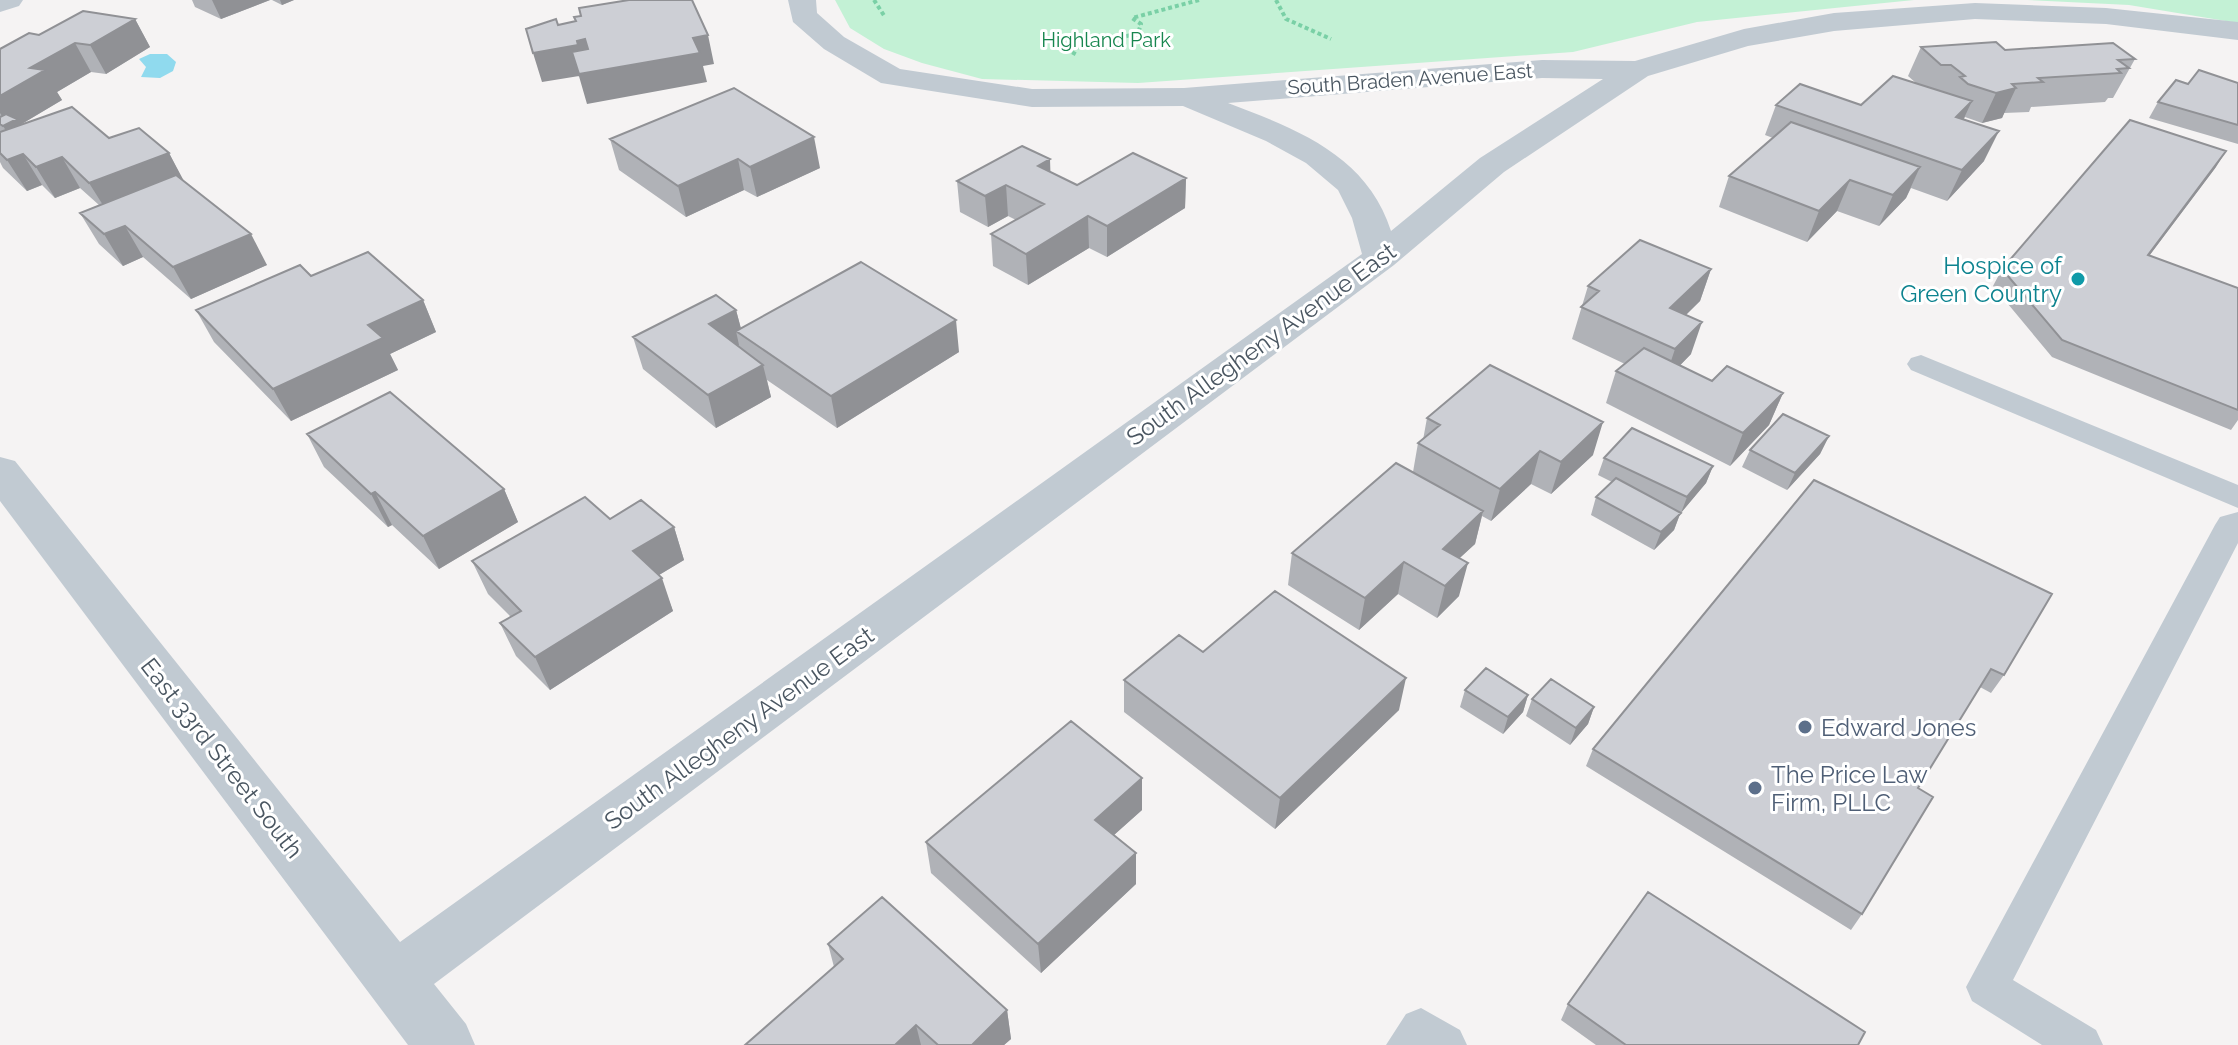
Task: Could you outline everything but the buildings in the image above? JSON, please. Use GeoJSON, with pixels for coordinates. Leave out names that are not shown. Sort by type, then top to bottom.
{"type":"FeatureCollection","features":[{"type":"Feature","properties":{"kind":"street"},"geometry":{"type":"LineString","coordinates":[[0,4],[9,0]]}},
{"type":"Feature","properties":{"kind":"street","name":"South Braden Avenue East"},"geometry":{"type":"LineString","coordinates":[[802,0],[803,16],[834,43],[892,77],[1032,98],[1184,97],[1542,69],[1637,70]]}},
{"type":"Feature","properties":{"kind":"street","name":"South Allegheny Avenue East"},"geometry":{"type":"LineString","coordinates":[[394,980],[1381,257],[1492,165],[1637,70],[1744,38],[1834,22],[1920,13],[2032,11],[2178,22],[2238,31]]}},
{"type":"Feature","properties":{"kind":"street","name":"South Braden Avenue East"},"geometry":{"type":"LineString","coordinates":[[1184,97],[1266,129],[1311,154],[1349,182],[1369,215],[1381,257]]}},
{"type":"Feature","properties":{"kind":"street","name":"East 33rd Street South"},"geometry":{"type":"LineString","coordinates":[[0,471],[445,1045]]}},
{"type":"Feature","properties":{"kind":"lane"},"geometry":{"type":"LineString","coordinates":[[1921,364],[2236,518],[1987,987],[2081,1045]]}},
{"type":"Feature","properties":{"kind":"lane"},"geometry":{"type":"LineString","coordinates":[[1408,1045],[1421,1029],[1445,1045]]}},
{"type":"Feature","properties":{"kind":"path"},"geometry":{"type":"LineString","coordinates":[[1074,97],[1069,65],[1081,40],[1105,42],[1138,33],[1141,24],[1132,18],[1199,0]]}},
{"type":"Feature","properties":{"kind":"path"},"geometry":{"type":"LineString","coordinates":[[1276,0],[1286,19],[1342,44]]}},
{"type":"Feature","properties":{"kind":"green space","name":"Highland Park"},"geometry":{"type":"Polygon","coordinates":[[[835,0],[1914,0],[1697,22],[1573,52],[1138,83],[982,79],[922,63],[884,49],[850,28],[835,0]]]}},
{"type":"Feature","properties":{"kind":"green space"},"geometry":{"type":"Polygon","coordinates":[[[2027,0],[2238,0],[2238,23],[2129,5],[2027,0]]]}},
{"type":"Feature","properties":{"kind":"water"},"geometry":{"type":"Polygon","coordinates":[[[150,54],[167,54],[176,62],[173,71],[160,78],[141,77],[146,67],[139,59],[150,54]]]}},
{"type":"Feature","properties":{"kind":"place","name":"Hospice of Green Country"},"geometry":{"type":"Point","coordinates":[2078,279]}},
{"type":"Feature","properties":{"kind":"place","name":"Edward Jones"},"geometry":{"type":"Point","coordinates":[1805,727]}},
{"type":"Feature","properties":{"kind":"place","name":"The Price Law Firm, PLLC"},"geometry":{"type":"Point","coordinates":[1755,788]}}]}
